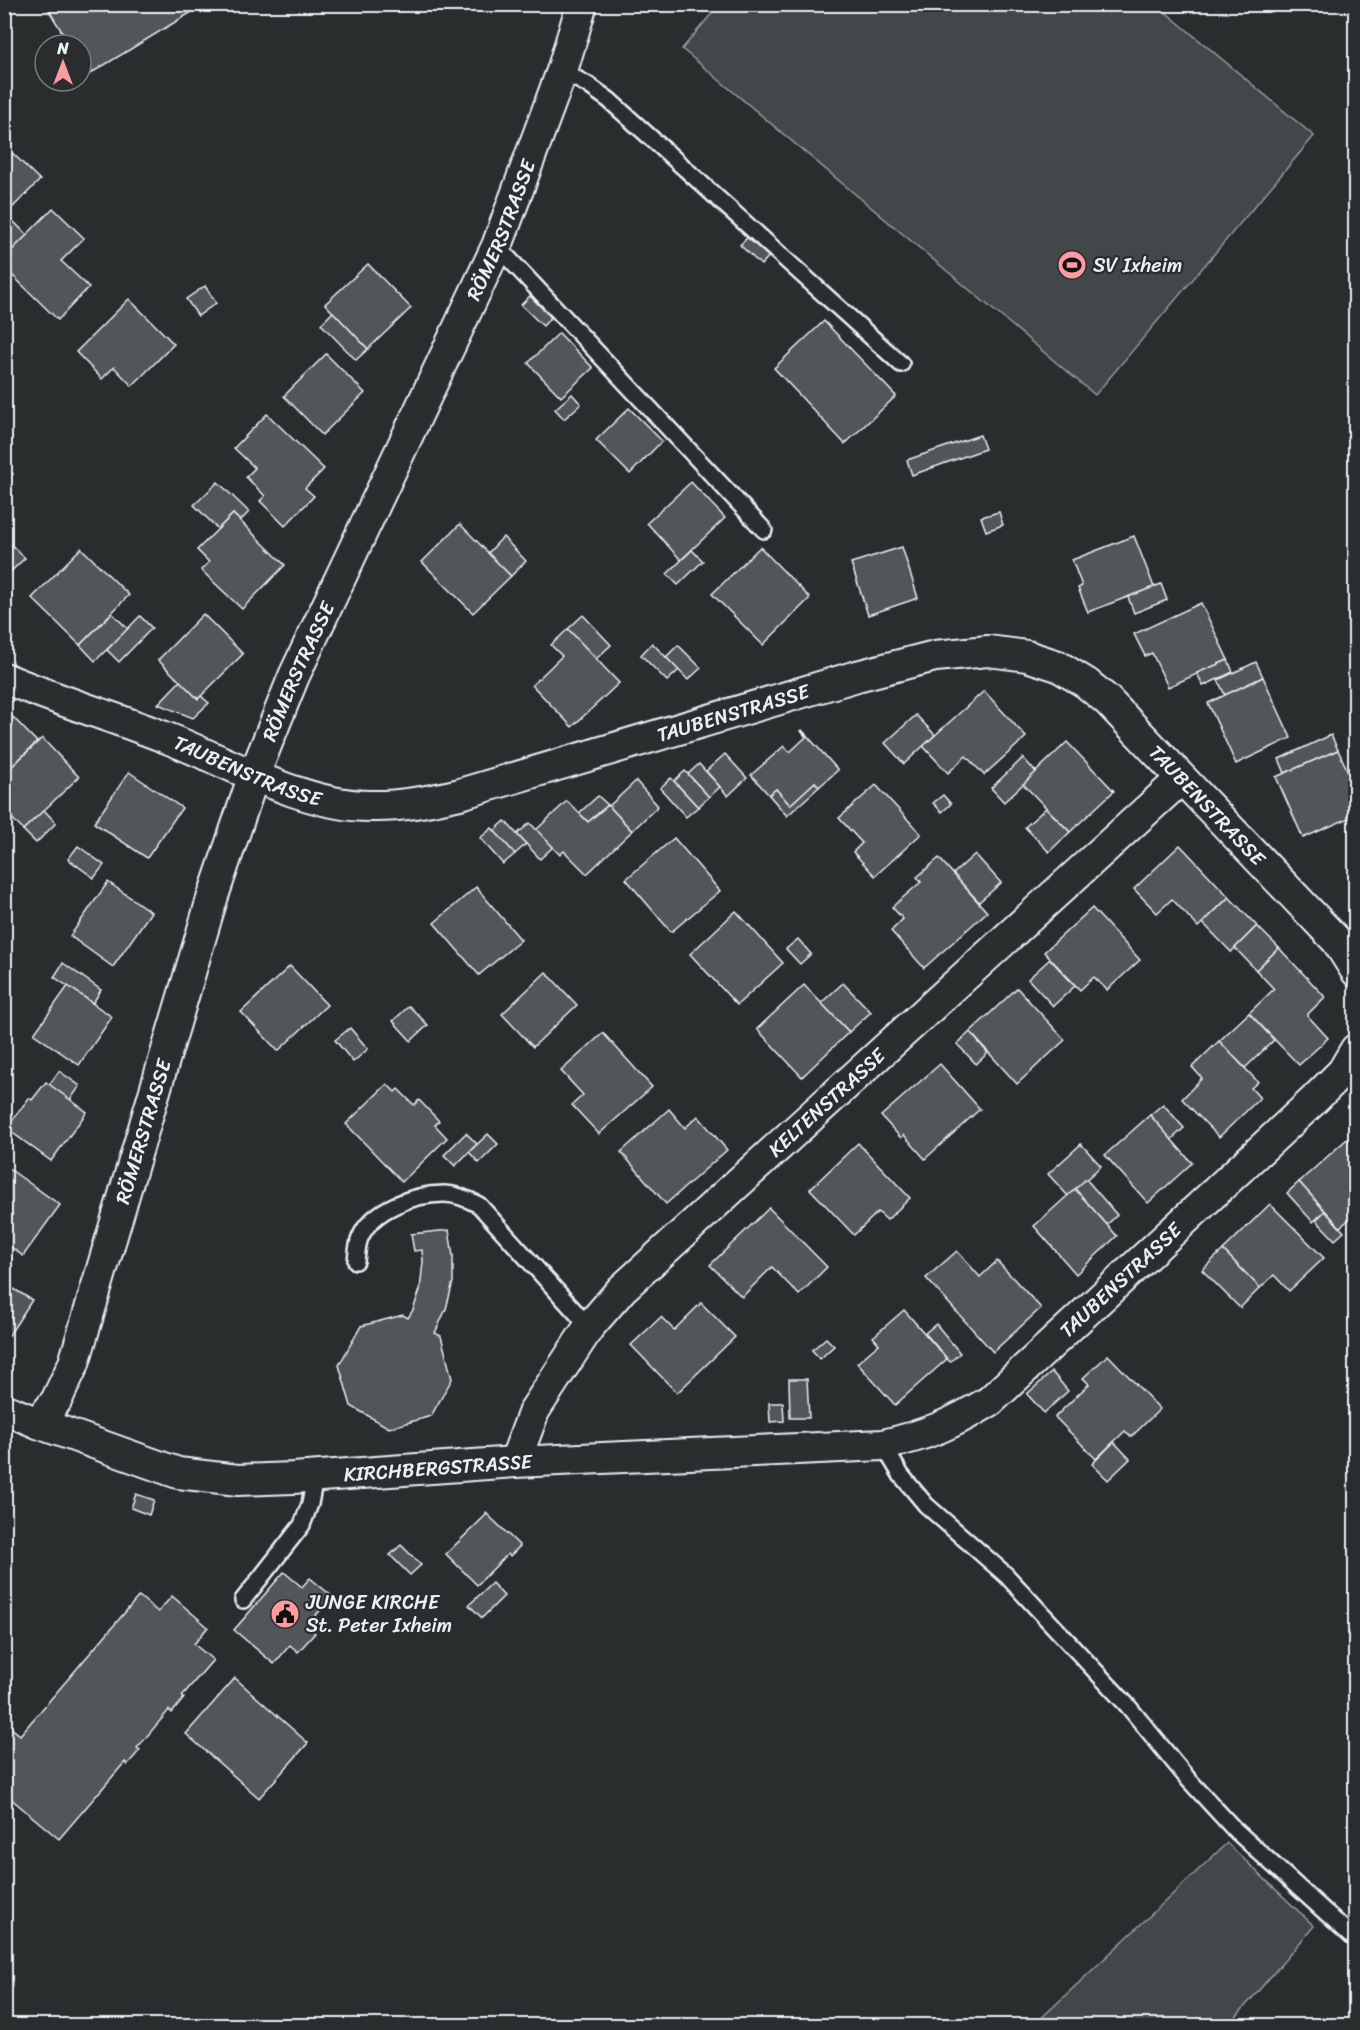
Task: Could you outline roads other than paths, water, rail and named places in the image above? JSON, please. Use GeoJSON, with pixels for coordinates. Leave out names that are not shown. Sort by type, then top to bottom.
{"type":"FeatureCollection","features":[{"type":"Feature","properties":{"kind":"street","name":"RÖMERSTRASSE"},"geometry":{"type":"LineString","coordinates":[[38,1423],[56,1401],[74,1363],[209,910],[254,775],[299,665],[497,246],[562,71],[582,4]]}},
{"type":"Feature","properties":{"kind":"street","name":"TAUBENSTRASSE"},"geometry":{"type":"LineString","coordinates":[[4,678],[171,739],[254,775],[310,796],[340,804],[367,807],[424,802],[460,794],[857,676],[935,656],[988,651],[1027,656],[1058,666],[1086,683],[1107,700],[1337,941],[1356,971]]}},
{"type":"Feature","properties":{"kind":"street","name":"KELTENSTRASSE"},"geometry":{"type":"LineString","coordinates":[[515,1462],[534,1411],[590,1327],[622,1290],[1181,779]]}},
{"type":"Feature","properties":{"kind":"street","name":"TAUBENSTRASSE"},"geometry":{"type":"LineString","coordinates":[[883,1445],[919,1437],[957,1421],[990,1401],[1312,1102],[1343,1071],[1356,1049]]}},
{"type":"Feature","properties":{"kind":"street","name":"KIRCHBERGSTRASSE"},"geometry":{"type":"LineString","coordinates":[[4,1409],[178,1473],[238,1480],[315,1477],[515,1462],[883,1445]]}},
{"type":"Feature","properties":{"kind":"lane"},"geometry":{"type":"LineString","coordinates":[[562,71],[609,100],[901,364]]}},
{"type":"Feature","properties":{"kind":"lane"},"geometry":{"type":"LineString","coordinates":[[497,246],[764,530]]}},
{"type":"Feature","properties":{"kind":"lane"},"geometry":{"type":"LineString","coordinates":[[356,1261],[359,1239],[371,1220],[394,1206],[424,1195],[445,1194],[465,1197],[479,1205],[590,1327]]}},
{"type":"Feature","properties":{"kind":"lane"},"geometry":{"type":"LineString","coordinates":[[883,1445],[901,1474],[926,1505],[1006,1575],[1128,1706],[1188,1779],[1234,1829],[1356,1940]]}},
{"type":"Feature","properties":{"kind":"lane"},"geometry":{"type":"LineString","coordinates":[[243,1600],[302,1525],[310,1504],[315,1477]]}},
{"type":"Feature","properties":{"kind":"place","name":"SV Ixheim"},"geometry":{"type":"Point","coordinates":[1072,265]}},
{"type":"Feature","properties":{"kind":"place","name":"JUNGE KIRCHE St. Peter Ixheim"},"geometry":{"type":"Point","coordinates":[285,1614]}}]}
